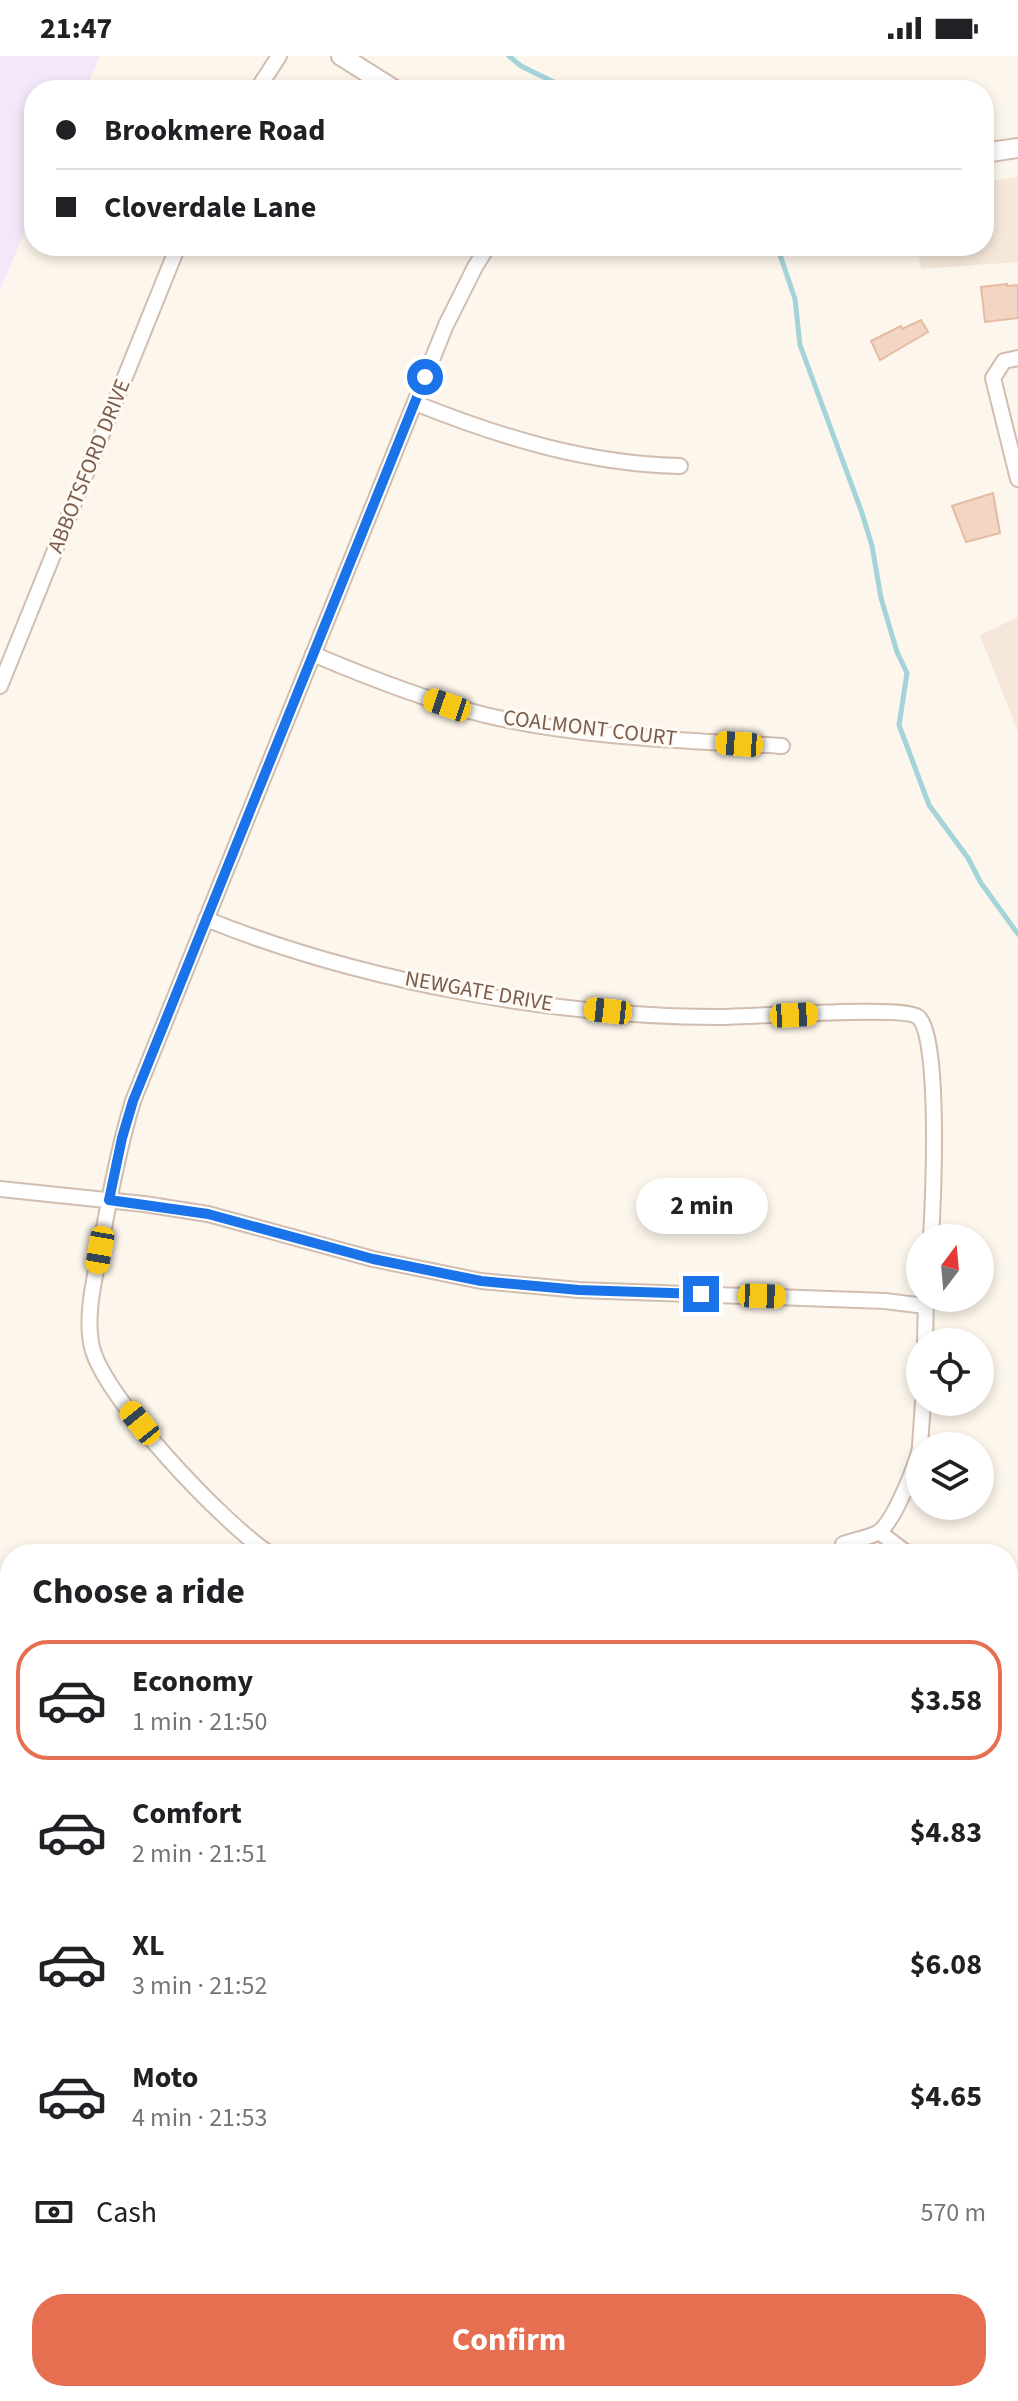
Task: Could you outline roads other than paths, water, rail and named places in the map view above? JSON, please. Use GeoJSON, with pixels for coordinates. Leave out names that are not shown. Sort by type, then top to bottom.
{"type":"FeatureCollection","features":[{"type":"Feature","properties":{"kind":"street"},"geometry":{"type":"LineString","coordinates":[[263,80],[279,56]]}},
{"type":"Feature","properties":{"kind":"street"},"geometry":{"type":"LineString","coordinates":[[341,56],[379,80]]}},
{"type":"Feature","properties":{"kind":"street"},"geometry":{"type":"LineString","coordinates":[[994,152],[1018,148]]}},
{"type":"Feature","properties":{"kind":"street","name":"ABBOTSFORD DRIVE"},"geometry":{"type":"LineString","coordinates":[[0,686],[174,256]]}},
{"type":"Feature","properties":{"kind":"street"},"geometry":{"type":"LineString","coordinates":[[257,1544],[193,1486],[127,1407],[96,1360],[90,1317],[109,1200],[133,1101],[446,325],[482,256]]}},
{"type":"Feature","properties":{"kind":"street"},"geometry":{"type":"LineString","coordinates":[[1018,358],[1004,361],[993,378],[1018,479]]}},
{"type":"Feature","properties":{"kind":"street"},"geometry":{"type":"LineString","coordinates":[[415,403],[519,441],[572,454],[643,465],[680,466]]}},
{"type":"Feature","properties":{"kind":"street","name":"COALMONT COURT"},"geometry":{"type":"LineString","coordinates":[[313,654],[367,677],[487,715],[622,736],[782,746]]}},
{"type":"Feature","properties":{"kind":"street","name":"NEWGATE DRIVE"},"geometry":{"type":"LineString","coordinates":[[206,919],[296,952],[365,970],[534,1002],[701,1017],[881,1011],[916,1015],[924,1024],[931,1062],[931,1224]]}},
{"type":"Feature","properties":{"kind":"street"},"geometry":{"type":"LineString","coordinates":[[0,1189],[208,1214],[373,1259],[481,1281],[579,1290],[906,1302]]}},
{"type":"Feature","properties":{"kind":"street"},"geometry":{"type":"LineString","coordinates":[[843,1544],[879,1532],[906,1488]]}},
{"type":"Feature","properties":{"kind":"street"},"geometry":{"type":"LineString","coordinates":[[879,1532],[895,1544]]}},
{"type":"Feature","properties":{"kind":"waterway"},"geometry":{"type":"LineString","coordinates":[[509,56],[521,66],[550,80]]}},
{"type":"Feature","properties":{"kind":"waterway"},"geometry":{"type":"LineString","coordinates":[[780,256],[795,299],[800,345],[862,513],[872,546],[881,598],[897,652],[907,673],[899,725],[929,805],[1018,934]]}}]}
